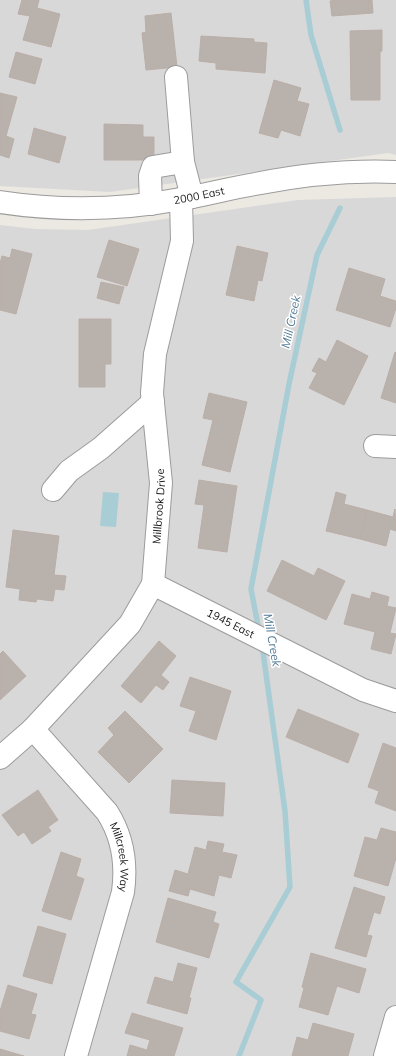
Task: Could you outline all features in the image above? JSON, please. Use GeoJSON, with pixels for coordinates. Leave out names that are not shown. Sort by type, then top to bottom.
{"type":"FeatureCollection","features":[{"type":"Feature","properties":{"kind":"street","name":"Millbrook Drive"},"geometry":{"type":"LineString","coordinates":[[0,758],[33,729],[130,624],[153,584],[161,483],[153,402],[155,354],[182,241],[187,198],[176,77]]}},
{"type":"Feature","properties":{"kind":"street"},"geometry":{"type":"LineString","coordinates":[[151,204],[150,176],[153,167],[183,162]]}},
{"type":"Feature","properties":{"kind":"street","name":"2000 East"},"geometry":{"type":"LineString","coordinates":[[0,202],[85,208],[151,204],[294,177],[347,172],[396,172]]}},
{"type":"Feature","properties":{"kind":"street"},"geometry":{"type":"LineString","coordinates":[[53,490],[69,471],[101,448],[153,402]]}},
{"type":"Feature","properties":{"kind":"street"},"geometry":{"type":"LineString","coordinates":[[375,446],[396,447]]}},
{"type":"Feature","properties":{"kind":"street","name":"1945 East"},"geometry":{"type":"LineString","coordinates":[[153,584],[363,690],[396,701]]}},
{"type":"Feature","properties":{"kind":"street","name":"Millcreek Way"},"geometry":{"type":"LineString","coordinates":[[33,729],[107,812],[116,825],[123,850],[125,878],[123,892],[76,1056]]}},
{"type":"Feature","properties":{"kind":"street"},"geometry":{"type":"LineString","coordinates":[[385,1056],[396,1017]]}},
{"type":"Feature","properties":{"kind":"shaded area"},"geometry":{"type":"Polygon","coordinates":[[[0,0],[396,0],[396,155],[388,153],[110,192],[0,186],[0,0]]]}},
{"type":"Feature","properties":{"kind":"shaded area"},"geometry":{"type":"Polygon","coordinates":[[[396,197],[396,1056],[0,1056],[0,225],[35,229],[88,230],[298,200],[396,197]]]}},
{"type":"Feature","properties":{"kind":"water"},"geometry":{"type":"Polygon","coordinates":[[[103,492],[119,493],[116,527],[100,526],[103,492]]]}},
{"type":"Feature","properties":{"kind":"building"},"geometry":{"type":"Polygon","coordinates":[[[22,0],[39,0],[37,8],[60,14],[51,47],[23,40],[30,16],[18,14],[22,0]]]}},
{"type":"Feature","properties":{"kind":"building"},"geometry":{"type":"Polygon","coordinates":[[[372,0],[373,13],[332,16],[330,1],[372,0]]]}},
{"type":"Feature","properties":{"kind":"building"},"geometry":{"type":"Polygon","coordinates":[[[171,13],[177,67],[146,70],[142,33],[146,32],[145,16],[171,13]]]}},
{"type":"Feature","properties":{"kind":"building"},"geometry":{"type":"Polygon","coordinates":[[[382,30],[382,51],[380,52],[380,100],[351,100],[350,31],[382,30]]]}},
{"type":"Feature","properties":{"kind":"building"},"geometry":{"type":"Polygon","coordinates":[[[201,36],[254,39],[254,42],[267,43],[265,73],[216,69],[216,63],[199,61],[201,36]]]}},
{"type":"Feature","properties":{"kind":"building"},"geometry":{"type":"Polygon","coordinates":[[[16,52],[42,59],[35,84],[9,77],[16,52]]]}},
{"type":"Feature","properties":{"kind":"building"},"geometry":{"type":"Polygon","coordinates":[[[274,80],[301,88],[297,101],[309,104],[300,136],[281,130],[278,138],[259,133],[274,80]]]}},
{"type":"Feature","properties":{"kind":"building"},"geometry":{"type":"Polygon","coordinates":[[[0,93],[17,97],[6,136],[14,139],[9,158],[0,155],[0,93]]]}},
{"type":"Feature","properties":{"kind":"building"},"geometry":{"type":"Polygon","coordinates":[[[104,124],[143,125],[143,137],[154,137],[154,160],[104,160],[104,124]]]}},
{"type":"Feature","properties":{"kind":"building"},"geometry":{"type":"Polygon","coordinates":[[[34,128],[66,137],[59,163],[28,154],[34,128]]]}},
{"type":"Feature","properties":{"kind":"building"},"geometry":{"type":"Polygon","coordinates":[[[109,240],[139,249],[127,286],[97,277],[109,240]]]}},
{"type":"Feature","properties":{"kind":"building"},"geometry":{"type":"Polygon","coordinates":[[[237,246],[268,253],[262,281],[258,280],[254,301],[226,295],[237,246]]]}},
{"type":"Feature","properties":{"kind":"building"},"geometry":{"type":"Polygon","coordinates":[[[12,249],[32,254],[16,314],[0,310],[0,263],[2,256],[10,258],[12,249]]]}},
{"type":"Feature","properties":{"kind":"building"},"geometry":{"type":"Polygon","coordinates":[[[349,268],[385,279],[380,296],[396,301],[396,308],[390,327],[336,310],[349,268]]]}},
{"type":"Feature","properties":{"kind":"building"},"geometry":{"type":"Polygon","coordinates":[[[101,282],[124,287],[119,304],[97,298],[101,282]]]}},
{"type":"Feature","properties":{"kind":"building"},"geometry":{"type":"Polygon","coordinates":[[[79,319],[111,319],[111,364],[105,364],[105,387],[79,387],[79,319]]]}},
{"type":"Feature","properties":{"kind":"building"},"geometry":{"type":"Polygon","coordinates":[[[337,340],[368,356],[344,405],[309,388],[317,373],[312,371],[319,358],[326,362],[337,340]]]}},
{"type":"Feature","properties":{"kind":"building"},"geometry":{"type":"Polygon","coordinates":[[[395,352],[396,353],[396,403],[381,398],[395,352]]]}},
{"type":"Feature","properties":{"kind":"building"},"geometry":{"type":"Polygon","coordinates":[[[209,393],[247,402],[230,472],[202,465],[213,420],[203,418],[209,393]]]}},
{"type":"Feature","properties":{"kind":"building"},"geometry":{"type":"Polygon","coordinates":[[[199,480],[237,486],[227,552],[198,548],[204,505],[195,504],[199,480]]]}},
{"type":"Feature","properties":{"kind":"building"},"geometry":{"type":"Polygon","coordinates":[[[336,492],[346,495],[344,504],[367,510],[360,539],[326,531],[336,492]]]}},
{"type":"Feature","properties":{"kind":"building"},"geometry":{"type":"Polygon","coordinates":[[[395,509],[396,531],[390,529],[386,546],[360,539],[367,510],[393,517],[395,509]]]}},
{"type":"Feature","properties":{"kind":"building"},"geometry":{"type":"Polygon","coordinates":[[[13,530],[59,536],[54,575],[66,576],[64,590],[55,589],[53,601],[37,599],[36,602],[19,600],[20,589],[6,587],[13,530]]]}},
{"type":"Feature","properties":{"kind":"building"},"geometry":{"type":"Polygon","coordinates":[[[282,560],[314,576],[318,568],[345,581],[326,620],[267,591],[282,560]]]}},
{"type":"Feature","properties":{"kind":"building"},"geometry":{"type":"Polygon","coordinates":[[[372,592],[389,597],[387,606],[396,608],[390,633],[396,634],[391,654],[371,649],[375,632],[344,624],[352,594],[370,599],[372,592]]]}},
{"type":"Feature","properties":{"kind":"building"},"geometry":{"type":"Polygon","coordinates":[[[159,641],[176,656],[161,675],[169,682],[163,690],[156,685],[141,703],[121,686],[159,641]]]}},
{"type":"Feature","properties":{"kind":"building"},"geometry":{"type":"Polygon","coordinates":[[[3,651],[26,676],[0,700],[0,654],[3,651]]]}},
{"type":"Feature","properties":{"kind":"building"},"geometry":{"type":"Polygon","coordinates":[[[190,677],[231,691],[216,740],[189,731],[196,711],[180,706],[190,677]]]}},
{"type":"Feature","properties":{"kind":"building"},"geometry":{"type":"Polygon","coordinates":[[[298,709],[359,734],[348,763],[286,737],[298,709]]]}},
{"type":"Feature","properties":{"kind":"building"},"geometry":{"type":"Polygon","coordinates":[[[125,711],[163,749],[129,783],[98,752],[114,735],[108,728],[125,711]]]}},
{"type":"Feature","properties":{"kind":"building"},"geometry":{"type":"Polygon","coordinates":[[[383,743],[396,748],[396,811],[375,803],[379,791],[368,787],[383,743]]]}},
{"type":"Feature","properties":{"kind":"building"},"geometry":{"type":"Polygon","coordinates":[[[172,780],[225,783],[223,816],[170,813],[172,780]]]}},
{"type":"Feature","properties":{"kind":"building"},"geometry":{"type":"Polygon","coordinates":[[[38,790],[58,820],[48,827],[51,831],[32,844],[24,832],[18,836],[2,815],[38,790]]]}},
{"type":"Feature","properties":{"kind":"building"},"geometry":{"type":"Polygon","coordinates":[[[381,828],[396,832],[396,858],[388,886],[354,876],[365,837],[377,840],[381,828]]]}},
{"type":"Feature","properties":{"kind":"building"},"geometry":{"type":"Polygon","coordinates":[[[208,841],[224,844],[222,852],[237,855],[231,878],[219,875],[214,896],[190,889],[188,896],[169,891],[175,870],[188,874],[195,847],[206,850],[208,841]]]}},
{"type":"Feature","properties":{"kind":"building"},"geometry":{"type":"Polygon","coordinates":[[[61,852],[81,859],[76,876],[84,879],[71,920],[42,911],[61,852]]]}},
{"type":"Feature","properties":{"kind":"building"},"geometry":{"type":"Polygon","coordinates":[[[354,887],[385,897],[380,914],[374,912],[367,935],[372,936],[366,957],[335,948],[354,887]]]}},
{"type":"Feature","properties":{"kind":"building"},"geometry":{"type":"Polygon","coordinates":[[[168,898],[216,912],[213,922],[219,924],[209,958],[156,942],[168,898]]]}},
{"type":"Feature","properties":{"kind":"building"},"geometry":{"type":"Polygon","coordinates":[[[38,926],[66,934],[52,984],[23,976],[38,926]]]}},
{"type":"Feature","properties":{"kind":"building"},"geometry":{"type":"Polygon","coordinates":[[[311,953],[366,969],[359,993],[337,986],[328,1015],[299,1007],[304,988],[302,987],[311,953]]]}},
{"type":"Feature","properties":{"kind":"building"},"geometry":{"type":"Polygon","coordinates":[[[178,963],[197,968],[189,998],[191,998],[187,1014],[147,1003],[155,977],[173,982],[178,963]]]}},
{"type":"Feature","properties":{"kind":"building"},"geometry":{"type":"Polygon","coordinates":[[[8,985],[37,994],[31,1014],[36,1015],[29,1039],[0,1031],[0,1011],[8,985]]]}},
{"type":"Feature","properties":{"kind":"building"},"geometry":{"type":"Polygon","coordinates":[[[132,1013],[183,1028],[174,1056],[127,1056],[130,1045],[147,1050],[150,1040],[125,1033],[132,1013]]]}},
{"type":"Feature","properties":{"kind":"building"},"geometry":{"type":"Polygon","coordinates":[[[313,1023],[354,1034],[348,1056],[292,1056],[297,1037],[308,1040],[313,1023]]]}},
{"type":"Feature","properties":{"kind":"building"},"geometry":{"type":"Polygon","coordinates":[[[0,1049],[24,1056],[0,1056],[0,1049]]]}},
{"type":"Feature","properties":{"kind":"waterway","name":"Mill Creek"},"geometry":{"type":"LineString","coordinates":[[306,0],[311,35],[340,130]]}},
{"type":"Feature","properties":{"kind":"waterway","name":"Mill Creek"},"geometry":{"type":"LineString","coordinates":[[259,631],[251,589],[289,384],[317,255],[340,208]]}},
{"type":"Feature","properties":{"kind":"waterway","name":"Mill Creek"},"geometry":{"type":"LineString","coordinates":[[239,1056],[261,1000],[236,982],[290,887],[285,811],[262,645]]}}]}
